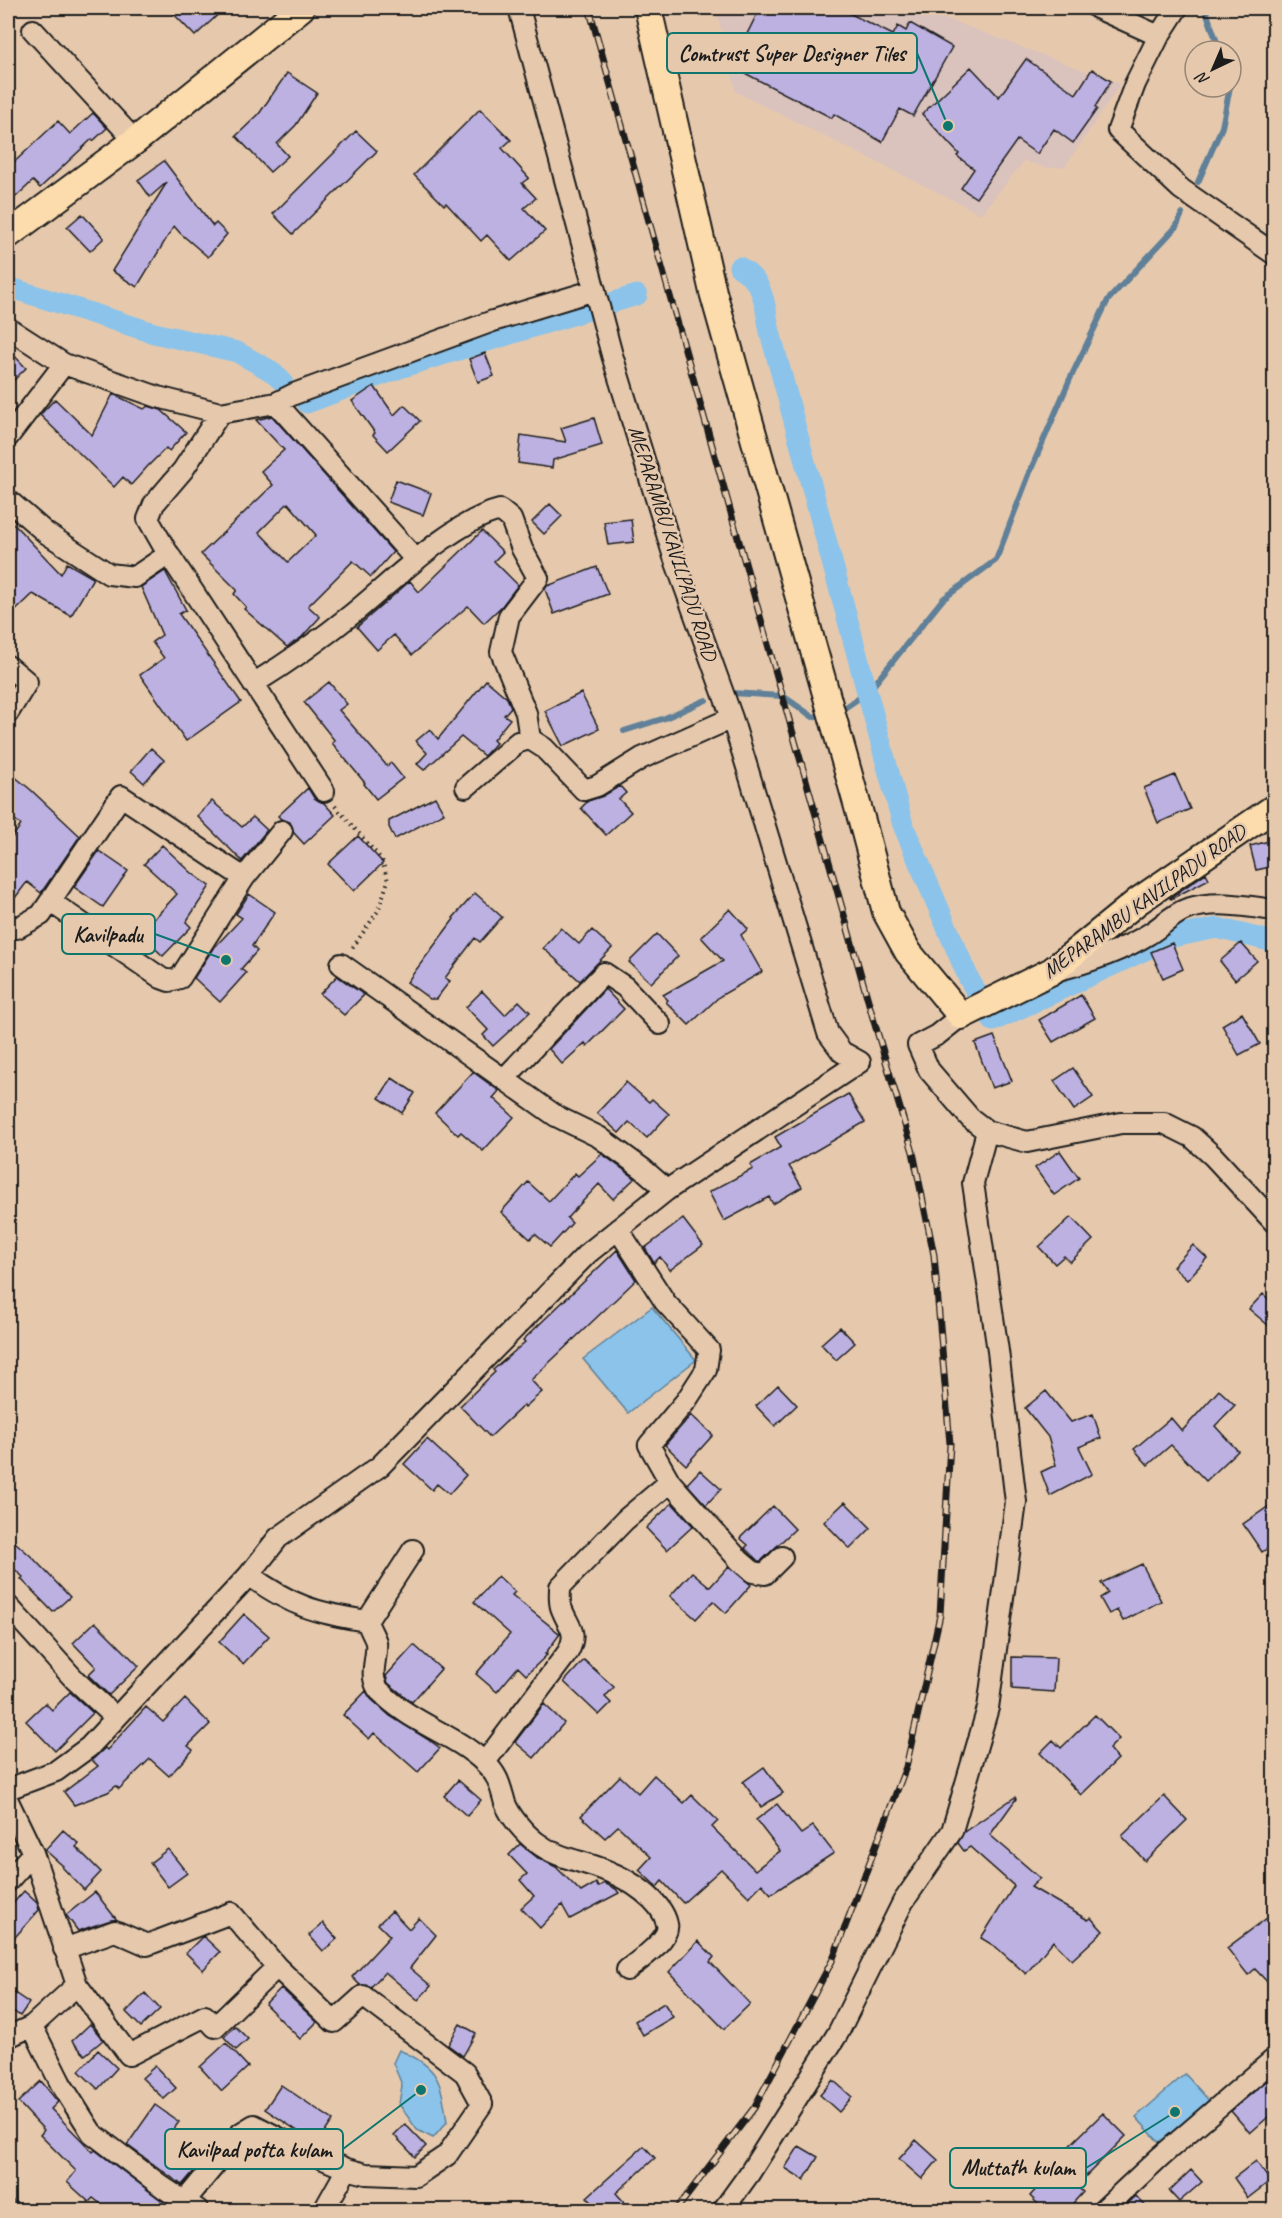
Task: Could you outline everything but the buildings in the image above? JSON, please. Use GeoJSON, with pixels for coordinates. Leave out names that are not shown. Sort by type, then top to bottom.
{"type":"FeatureCollection","features":[{"type":"Feature","properties":{"kind":"main road"},"geometry":{"type":"LineString","coordinates":[[8,236],[135,141],[301,8]]}},
{"type":"Feature","properties":{"kind":"main road"},"geometry":{"type":"LineString","coordinates":[[648,8],[713,292],[886,912],[908,952],[961,1016]]}},
{"type":"Feature","properties":{"kind":"main road","name":"MEPARAMBU KAVILPADU ROAD"},"geometry":{"type":"LineString","coordinates":[[961,1016],[1052,971],[1138,901],[1275,808]]}},
{"type":"Feature","properties":{"kind":"street","name":"MEPARAMBU KAVILPADU ROAD"},"geometry":{"type":"LineString","coordinates":[[519,8],[612,355],[675,556],[732,718],[828,1033],[842,1052],[860,1062],[667,1190]]}},
{"type":"Feature","properties":{"kind":"street"},"geometry":{"type":"LineString","coordinates":[[1099,8],[1159,36]]}},
{"type":"Feature","properties":{"kind":"street"},"geometry":{"type":"LineString","coordinates":[[1178,8],[1159,36],[1135,84],[1118,130],[1182,189],[1275,254]]}},
{"type":"Feature","properties":{"kind":"street"},"geometry":{"type":"LineString","coordinates":[[33,30],[135,141]]}},
{"type":"Feature","properties":{"kind":"street"},"geometry":{"type":"LineString","coordinates":[[8,328],[64,364],[158,396],[220,413],[276,403],[294,394],[493,321],[595,290]]}},
{"type":"Feature","properties":{"kind":"street"},"geometry":{"type":"LineString","coordinates":[[8,437],[64,364]]}},
{"type":"Feature","properties":{"kind":"street"},"geometry":{"type":"LineString","coordinates":[[276,403],[416,560]]}},
{"type":"Feature","properties":{"kind":"street"},"geometry":{"type":"LineString","coordinates":[[220,413],[183,470],[154,504],[148,519],[169,555],[324,791]]}},
{"type":"Feature","properties":{"kind":"street"},"geometry":{"type":"LineString","coordinates":[[8,500],[46,533],[109,574],[135,577],[169,555]]}},
{"type":"Feature","properties":{"kind":"street"},"geometry":{"type":"LineString","coordinates":[[253,684],[292,659],[350,616],[416,560],[483,514],[500,510],[511,519],[522,549],[538,578],[509,616],[501,652],[526,713],[530,739]]}},
{"type":"Feature","properties":{"kind":"street"},"geometry":{"type":"LineString","coordinates":[[8,666],[27,682],[8,713]]}},
{"type":"Feature","properties":{"kind":"street"},"geometry":{"type":"LineString","coordinates":[[466,787],[518,742],[530,739],[544,748],[584,790],[597,786],[642,758],[732,718]]}},
{"type":"Feature","properties":{"kind":"street"},"geometry":{"type":"LineString","coordinates":[[8,925],[17,928],[41,915],[121,796],[244,878]]}},
{"type":"Feature","properties":{"kind":"street"},"geometry":{"type":"LineString","coordinates":[[51,902],[161,978],[169,981],[180,978],[244,878],[282,831]]}},
{"type":"Feature","properties":{"kind":"street"},"geometry":{"type":"LineString","coordinates":[[1052,971],[1087,963],[1128,945],[1186,909],[1227,904],[1275,910]]}},
{"type":"Feature","properties":{"kind":"street"},"geometry":{"type":"LineString","coordinates":[[8,1789],[56,1771],[89,1747],[249,1575],[278,1538],[380,1466],[586,1254],[667,1190],[643,1169],[599,1137],[556,1116],[341,964]]}},
{"type":"Feature","properties":{"kind":"street"},"geometry":{"type":"LineString","coordinates":[[504,1079],[604,973],[625,987],[660,1024]]}},
{"type":"Feature","properties":{"kind":"street","name":"MEPARAMBU KAVILPADU ROAD"},"geometry":{"type":"LineString","coordinates":[[961,1016],[937,1035],[918,1045],[934,1077],[970,1118],[987,1131]]}},
{"type":"Feature","properties":{"kind":"street"},"geometry":{"type":"LineString","coordinates":[[723,2211],[838,2033],[903,1902],[952,1831],[988,1708],[1016,1502],[998,1351],[973,1183],[987,1131],[1027,1142],[1121,1123],[1164,1123],[1192,1137],[1214,1156],[1275,1222]]}},
{"type":"Feature","properties":{"kind":"street"},"geometry":{"type":"LineString","coordinates":[[618,1229],[665,1302],[709,1350],[706,1370],[686,1401],[649,1445],[670,1482],[740,1562],[753,1572],[765,1574],[782,1557]]}},
{"type":"Feature","properties":{"kind":"street"},"geometry":{"type":"LineString","coordinates":[[484,1762],[568,1652],[574,1640],[571,1626],[560,1605],[560,1587],[625,1520],[670,1482]]}},
{"type":"Feature","properties":{"kind":"street"},"geometry":{"type":"LineString","coordinates":[[367,1621],[413,1550]]}},
{"type":"Feature","properties":{"kind":"street"},"geometry":{"type":"LineString","coordinates":[[249,1575],[268,1589],[296,1604],[325,1614],[367,1621]]}},
{"type":"Feature","properties":{"kind":"street"},"geometry":{"type":"LineString","coordinates":[[8,1606],[75,1680],[115,1717]]}},
{"type":"Feature","properties":{"kind":"street"},"geometry":{"type":"LineString","coordinates":[[367,1621],[376,1643],[373,1666],[377,1688],[393,1704],[420,1723],[452,1739],[484,1762],[502,1787],[506,1804],[520,1826],[536,1842],[566,1859],[607,1871],[629,1882],[655,1902],[663,1914],[668,1932],[627,1970]]}},
{"type":"Feature","properties":{"kind":"street"},"geometry":{"type":"LineString","coordinates":[[8,1802],[33,1853],[77,1985],[129,2055],[205,2016],[215,2027],[277,1967]]}},
{"type":"Feature","properties":{"kind":"street"},"geometry":{"type":"LineString","coordinates":[[8,1881],[33,1853]]}},
{"type":"Feature","properties":{"kind":"street"},"geometry":{"type":"LineString","coordinates":[[33,2026],[61,2084],[92,2133],[191,2206],[241,2133],[254,2125],[304,2151],[346,2169],[366,2174],[416,2176],[447,2156],[482,2104],[465,2073],[363,1996],[334,2022],[277,1967],[231,1913],[147,1945],[115,1930],[64,1948]]}},
{"type":"Feature","properties":{"kind":"street"},"geometry":{"type":"LineString","coordinates":[[8,2037],[33,2026],[77,1985]]}},
{"type":"Feature","properties":{"kind":"street"},"geometry":{"type":"LineString","coordinates":[[1104,2211],[1161,2156],[1273,2064]]}},
{"type":"Feature","properties":{"kind":"street"},"geometry":{"type":"LineString","coordinates":[[324,2211],[346,2169]]}},
{"type":"Feature","properties":{"kind":"path"},"geometry":{"type":"LineString","coordinates":[[324,791],[382,860],[388,881],[378,911],[341,964]]}},
{"type":"Feature","properties":{"kind":"shaded area"},"geometry":{"type":"Polygon","coordinates":[[[716,8],[918,8],[1120,84],[1065,167],[1047,168],[1024,161],[981,214],[736,92],[716,8]]]}},
{"type":"Feature","properties":{"kind":"water"},"geometry":{"type":"Polygon","coordinates":[[[652,1307],[696,1360],[628,1413],[583,1359],[652,1307]]]}},
{"type":"Feature","properties":{"kind":"water"},"geometry":{"type":"Polygon","coordinates":[[[399,2050],[413,2056],[431,2070],[440,2086],[447,2122],[433,2138],[417,2130],[399,2104],[402,2085],[393,2063],[399,2050]]]}},
{"type":"Feature","properties":{"kind":"water"},"geometry":{"type":"Polygon","coordinates":[[[1185,2074],[1214,2106],[1165,2149],[1136,2117],[1185,2074]]]}},
{"type":"Feature","properties":{"kind":"waterway"},"geometry":{"type":"LineString","coordinates":[[1205,8],[1216,39]]}},
{"type":"Feature","properties":{"kind":"waterway"},"geometry":{"type":"LineString","coordinates":[[1198,182],[1222,127],[1228,99]]}},
{"type":"Feature","properties":{"kind":"waterway"},"geometry":{"type":"LineString","coordinates":[[835,710],[846,707],[868,692],[943,599],[996,560],[1032,467],[1070,379],[1108,300],[1176,227],[1182,214]]}},
{"type":"Feature","properties":{"kind":"waterway"},"geometry":{"type":"LineString","coordinates":[[739,267],[754,280],[765,303],[770,332],[903,825],[969,979],[993,1021],[1173,937],[1217,928],[1274,942]]}},
{"type":"Feature","properties":{"kind":"waterway"},"geometry":{"type":"LineString","coordinates":[[8,287],[154,333],[237,352],[271,371],[282,381]]}},
{"type":"Feature","properties":{"kind":"waterway"},"geometry":{"type":"LineString","coordinates":[[307,403],[403,367],[637,295]]}},
{"type":"Feature","properties":{"kind":"waterway"},"geometry":{"type":"LineString","coordinates":[[731,693],[783,696],[813,717],[826,713]]}},
{"type":"Feature","properties":{"kind":"waterway"},"geometry":{"type":"LineString","coordinates":[[624,731],[665,718],[706,700]]}},
{"type":"Feature","properties":{"kind":"waterway"},"geometry":{"type":"LineString","coordinates":[[8,2200],[23,2210]]}},
{"type":"Feature","properties":{"kind":"railway"},"geometry":{"type":"LineString","coordinates":[[589,8],[873,1018],[913,1152],[934,1255],[950,1444],[940,1615],[906,1767],[832,1961],[754,2108],[676,2210]]}},
{"type":"Feature","properties":{"kind":"place","name":"Comtrust Super Designer Tiles"},"geometry":{"type":"Point","coordinates":[948,126]}},
{"type":"Feature","properties":{"kind":"place","name":"Kavilpadu"},"geometry":{"type":"Point","coordinates":[226,960]}},
{"type":"Feature","properties":{"kind":"place","name":"Kavilpad potta kulam"},"geometry":{"type":"Point","coordinates":[421,2090]}},
{"type":"Feature","properties":{"kind":"place","name":"Muttath kulam"},"geometry":{"type":"Point","coordinates":[1175,2112]}}]}
